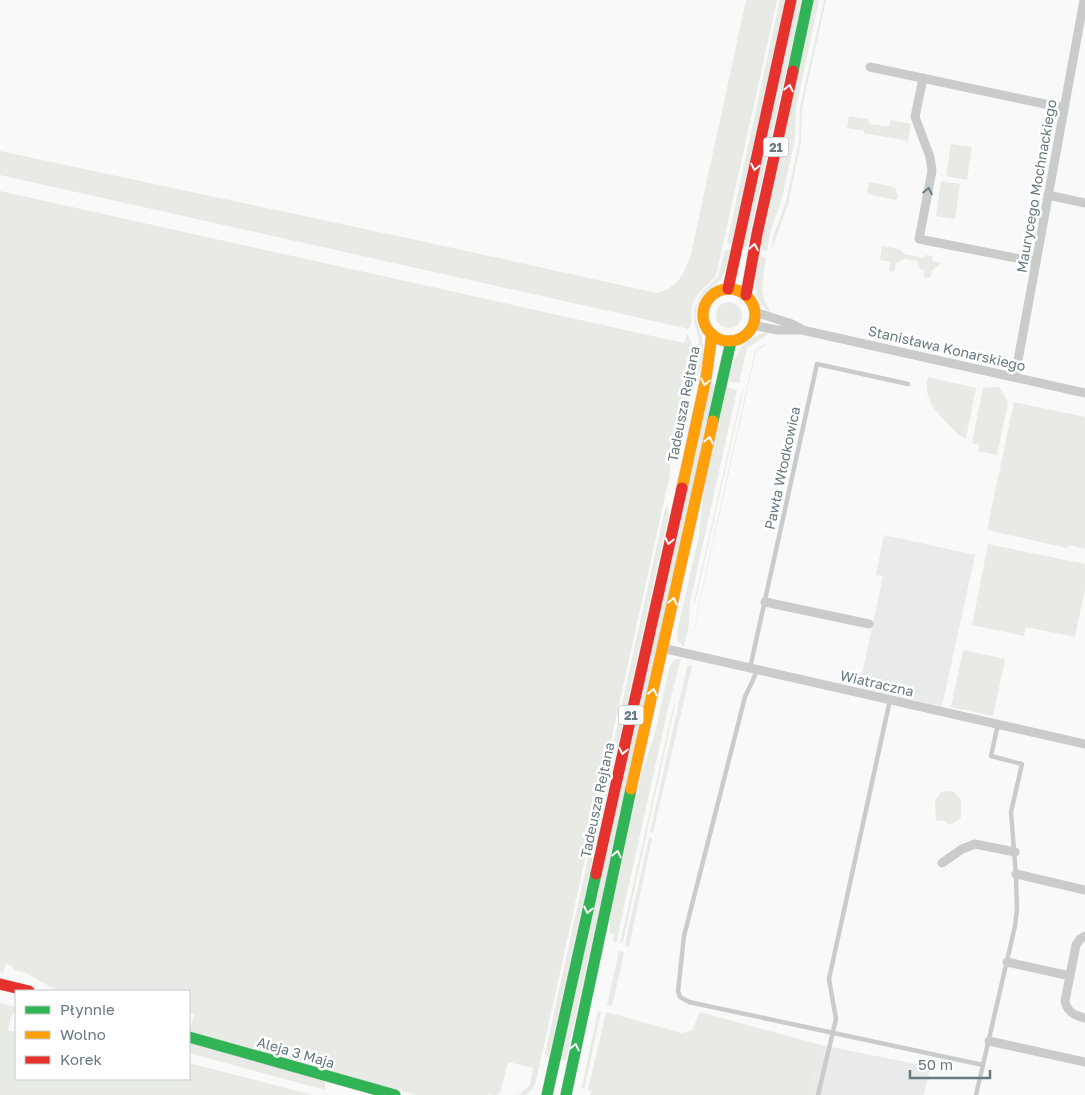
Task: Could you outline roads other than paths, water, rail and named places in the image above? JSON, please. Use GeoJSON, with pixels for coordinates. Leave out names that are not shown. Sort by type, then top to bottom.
{"type":"FeatureCollection","features":[{"type":"Feature","properties":{"kind":"main road","name":"21"},"geometry":{"type":"LineString","coordinates":[[712,334],[706,326],[703,317],[705,306],[718,291],[728,289],[791,0]]}},
{"type":"Feature","properties":{"kind":"main road","name":"21"},"geometry":{"type":"LineString","coordinates":[[746,295],[757,234],[808,0]]}},
{"type":"Feature","properties":{"kind":"main road"},"geometry":{"type":"LineString","coordinates":[[712,334],[721,339],[731,341],[748,333],[753,325],[755,312],[750,300],[746,295],[737,290],[728,289]]}},
{"type":"Feature","properties":{"kind":"main road","name":"Tadeusza Rejtana"},"geometry":{"type":"LineString","coordinates":[[547,1095],[706,378],[712,334]]}},
{"type":"Feature","properties":{"kind":"main road","name":"21"},"geometry":{"type":"LineString","coordinates":[[566,1095],[662,648],[731,341]]}},
{"type":"Feature","properties":{"kind":"main road"},"geometry":{"type":"LineString","coordinates":[[0,984],[24,990]]}},
{"type":"Feature","properties":{"kind":"main road","name":"Aleja 3 Maja"},"geometry":{"type":"LineString","coordinates":[[190,1036],[395,1095]]}},
{"type":"Feature","properties":{"kind":"street","name":"Maurycego Mochnackiego"},"geometry":{"type":"LineString","coordinates":[[1015,377],[1084,3]]}},
{"type":"Feature","properties":{"kind":"street"},"geometry":{"type":"LineString","coordinates":[[870,67],[1064,108]]}},
{"type":"Feature","properties":{"kind":"street"},"geometry":{"type":"LineString","coordinates":[[923,78],[916,117],[930,157],[932,171],[919,239],[1036,262]]}},
{"type":"Feature","properties":{"kind":"street"},"geometry":{"type":"LineString","coordinates":[[1048,196],[1085,202]]}},
{"type":"Feature","properties":{"kind":"street","name":"Stanisława Konarskiego"},"geometry":{"type":"LineString","coordinates":[[755,312],[792,324],[802,330]]}},
{"type":"Feature","properties":{"kind":"street","name":"Stanisława Konarskiego"},"geometry":{"type":"LineString","coordinates":[[753,325],[777,330],[802,330],[1085,393]]}},
{"type":"Feature","properties":{"kind":"street"},"geometry":{"type":"LineString","coordinates":[[765,602],[869,624]]}},
{"type":"Feature","properties":{"kind":"street","name":"Wiatraczna"},"geometry":{"type":"LineString","coordinates":[[662,648],[1085,744]]}},
{"type":"Feature","properties":{"kind":"street"},"geometry":{"type":"LineString","coordinates":[[942,863],[962,849],[975,844],[1014,852]]}},
{"type":"Feature","properties":{"kind":"street"},"geometry":{"type":"LineString","coordinates":[[1016,874],[1085,890]]}},
{"type":"Feature","properties":{"kind":"street"},"geometry":{"type":"LineString","coordinates":[[1085,936],[1077,944],[1065,997],[1066,1006],[1074,1014],[1085,1018]]}},
{"type":"Feature","properties":{"kind":"street"},"geometry":{"type":"LineString","coordinates":[[1007,962],[1070,976]]}},
{"type":"Feature","properties":{"kind":"street"},"geometry":{"type":"LineString","coordinates":[[989,1041],[1085,1062]]}},
{"type":"Feature","properties":{"kind":"lane","name":"Pawła Włodkowica"},"geometry":{"type":"LineString","coordinates":[[832,1033],[682,999],[679,994],[684,936],[745,696],[754,680],[753,669],[765,602],[817,364],[908,384]]}},
{"type":"Feature","properties":{"kind":"lane"},"geometry":{"type":"LineString","coordinates":[[818,1095],[836,1012],[829,979],[890,700]]}},
{"type":"Feature","properties":{"kind":"lane"},"geometry":{"type":"LineString","coordinates":[[976,1095],[1017,918],[1012,812],[1022,764],[991,756],[998,724]]}},
{"type":"Feature","properties":{"kind":"lane"},"geometry":{"type":"LineString","coordinates":[[832,1033],[983,1065]]}}]}
